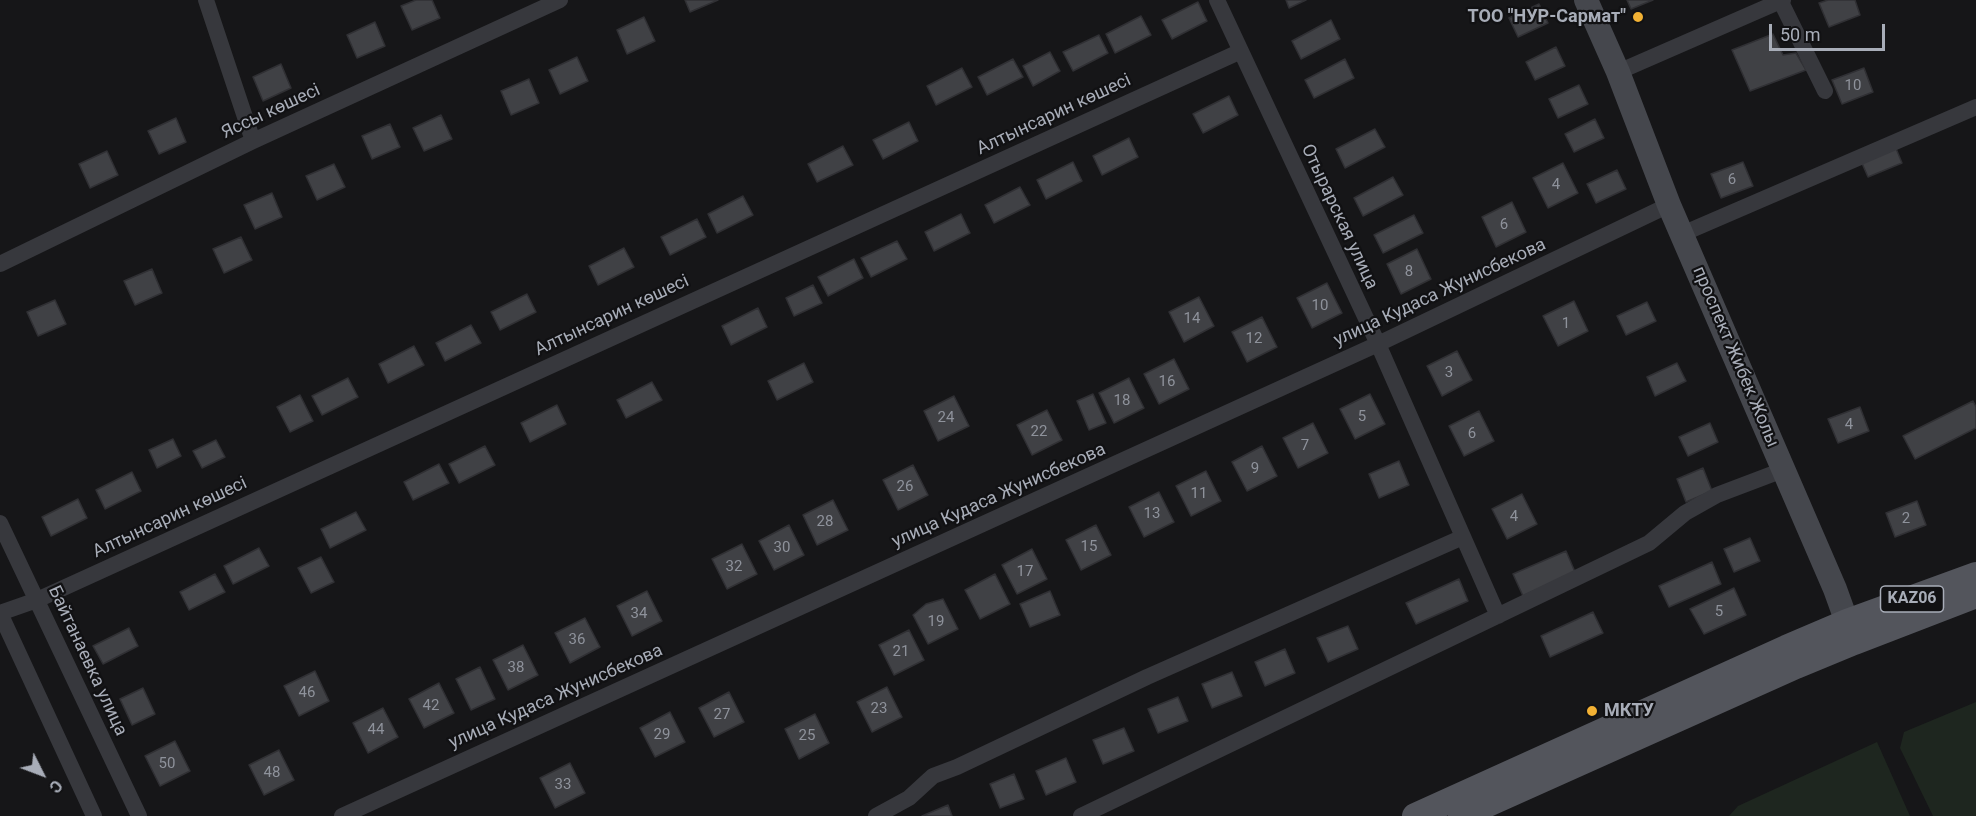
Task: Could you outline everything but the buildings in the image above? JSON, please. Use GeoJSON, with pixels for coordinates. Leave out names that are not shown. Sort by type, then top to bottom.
{"type":"FeatureCollection","features":[{"type":"Feature","properties":{"kind":"main road","name":"проспект Жибек Жолы"},"geometry":{"type":"LineString","coordinates":[[1586,0],[1618,72],[1669,205],[1835,589],[1851,632]]}},
{"type":"Feature","properties":{"kind":"main road","name":"KАZ06"},"geometry":{"type":"LineString","coordinates":[[1461,816],[1976,575]]}},
{"type":"Feature","properties":{"kind":"main road","name":"KАZ06"},"geometry":{"type":"LineString","coordinates":[[1415,816],[1785,648],[1851,632],[1976,595]]}},
{"type":"Feature","properties":{"kind":"street"},"geometry":{"type":"LineString","coordinates":[[207,0],[253,141]]}},
{"type":"Feature","properties":{"kind":"street","name":"Яссы көшесі"},"geometry":{"type":"LineString","coordinates":[[0,264],[253,141],[560,0]]}},
{"type":"Feature","properties":{"kind":"street","name":"Отырарская улица"},"geometry":{"type":"LineString","coordinates":[[1217,0],[1239,52],[1378,345],[1498,616]]}},
{"type":"Feature","properties":{"kind":"street"},"geometry":{"type":"LineString","coordinates":[[1618,72],[1781,0],[1825,91]]}},
{"type":"Feature","properties":{"kind":"street","name":"Алтынсарин көшесі"},"geometry":{"type":"LineString","coordinates":[[0,613],[37,600],[1239,52]]}},
{"type":"Feature","properties":{"kind":"street"},"geometry":{"type":"LineString","coordinates":[[1682,234],[1976,108]]}},
{"type":"Feature","properties":{"kind":"street","name":"улица Кудаса Жунисбекова"},"geometry":{"type":"LineString","coordinates":[[342,816],[1378,345],[1669,205]]}},
{"type":"Feature","properties":{"kind":"street"},"geometry":{"type":"LineString","coordinates":[[1081,816],[1648,543],[1685,513],[1717,495],[1784,470]]}},
{"type":"Feature","properties":{"kind":"street","name":"Байтанаевка улица"},"geometry":{"type":"LineString","coordinates":[[0,523],[139,816]]}},
{"type":"Feature","properties":{"kind":"street"},"geometry":{"type":"LineString","coordinates":[[876,816],[909,798],[933,776],[957,767],[1147,677],[1464,537]]}},
{"type":"Feature","properties":{"kind":"street"},"geometry":{"type":"LineString","coordinates":[[0,613],[94,816]]}},
{"type":"Feature","properties":{"kind":"shaded area"},"geometry":{"type":"Polygon","coordinates":[[[1976,702],[1976,816],[1933,816],[1900,748],[1904,732],[1976,702]]]}},
{"type":"Feature","properties":{"kind":"shaded area"},"geometry":{"type":"Polygon","coordinates":[[[1877,742],[1910,816],[1729,816],[1738,806],[1877,742]]]}},
{"type":"Feature","properties":{"kind":"place","name":"ТОО \"НУР-Сармат\""},"geometry":{"type":"Point","coordinates":[1638,17]}},
{"type":"Feature","properties":{"kind":"place","name":"МКТУ"},"geometry":{"type":"Point","coordinates":[1592,711]}}]}
